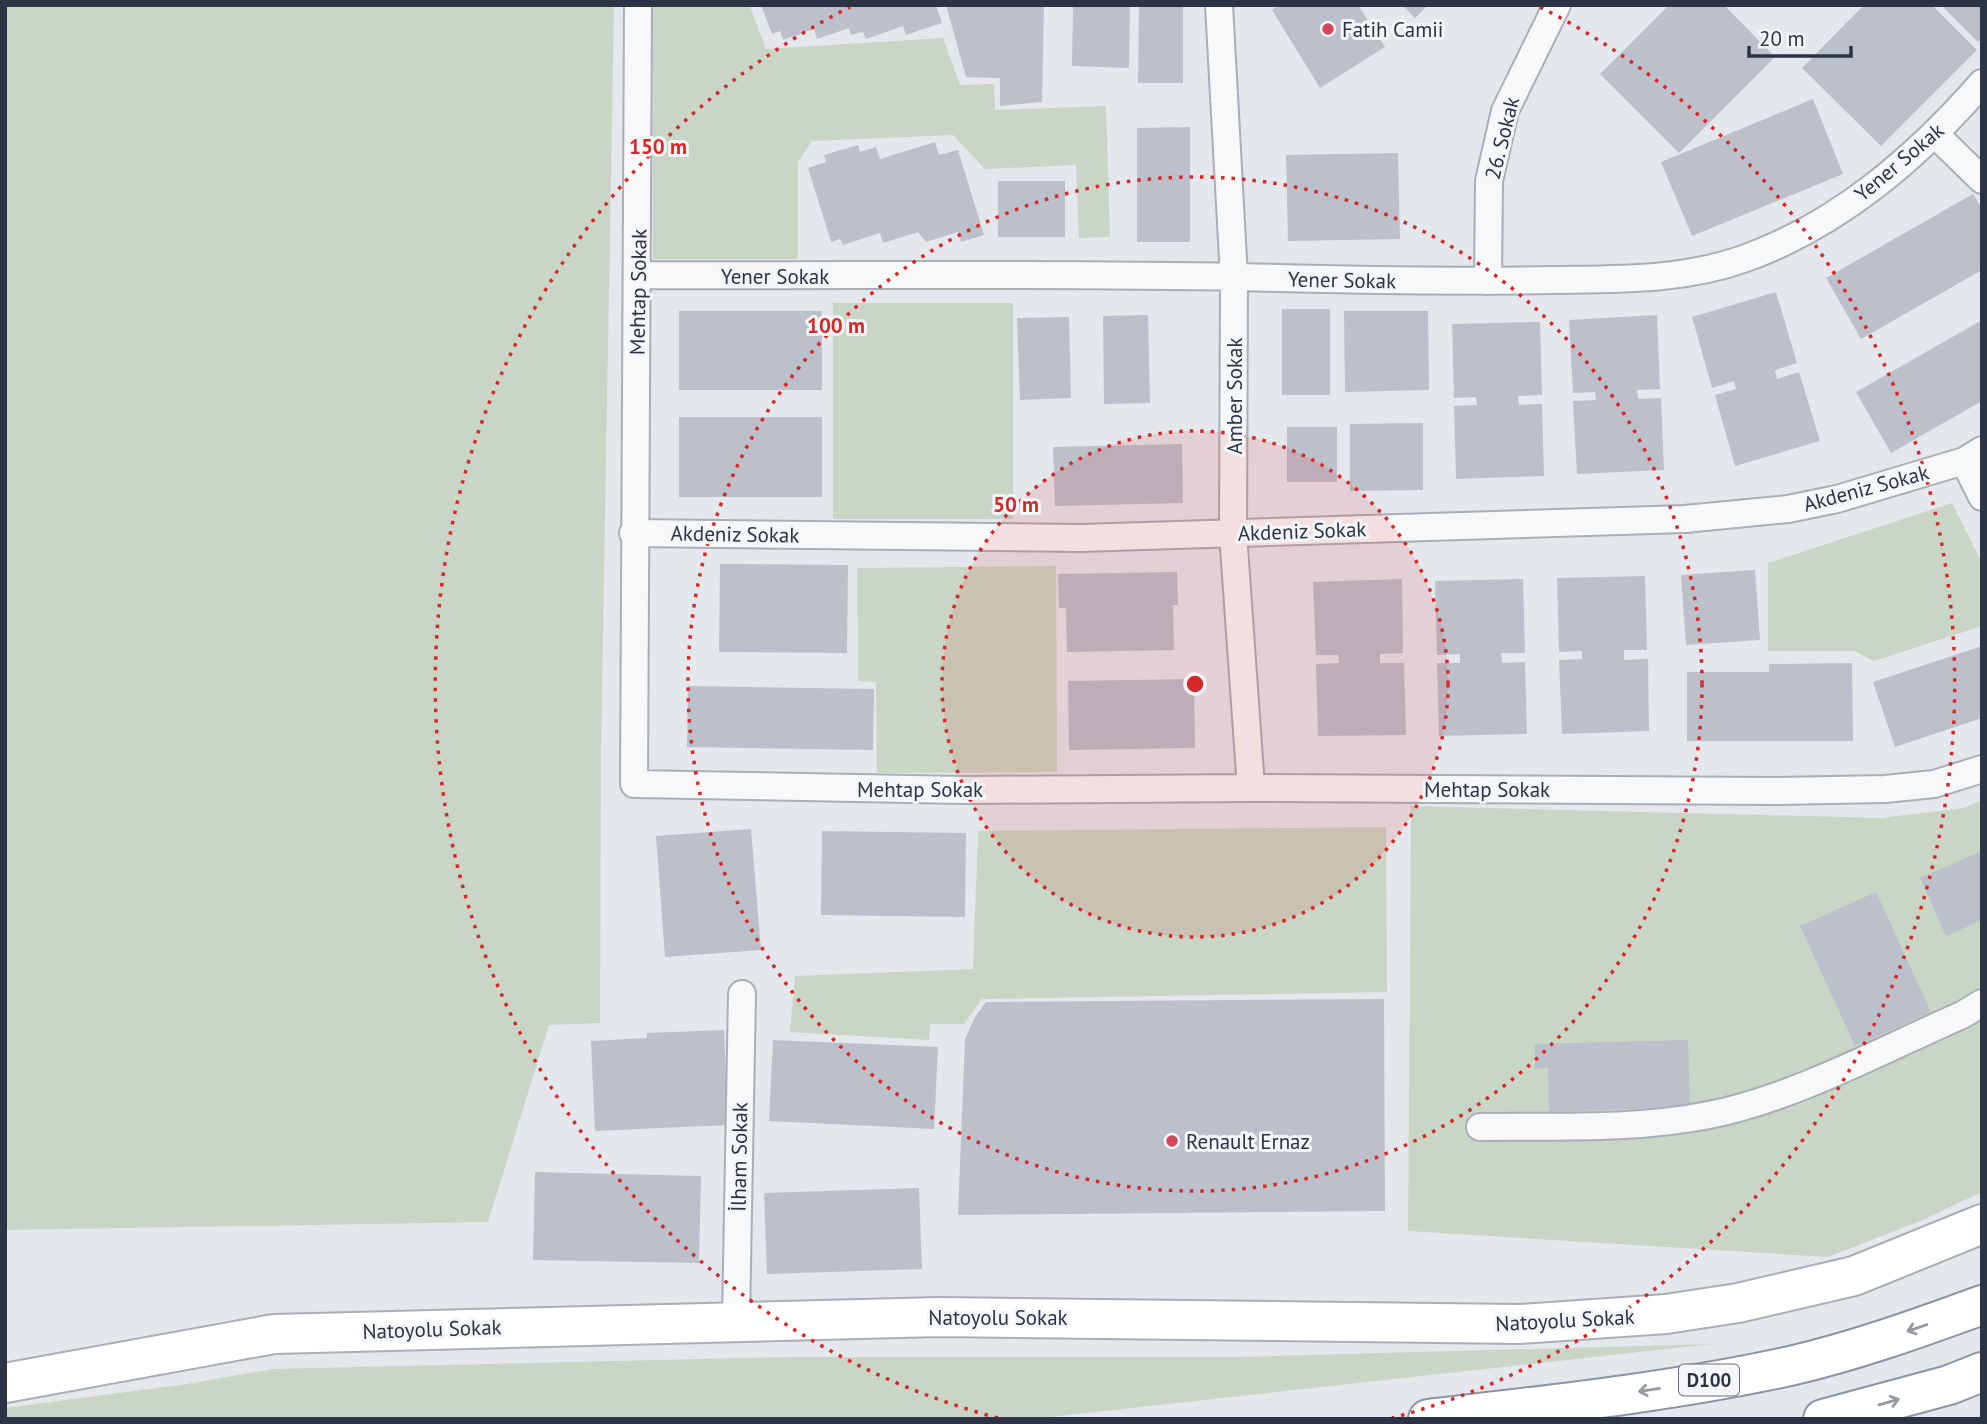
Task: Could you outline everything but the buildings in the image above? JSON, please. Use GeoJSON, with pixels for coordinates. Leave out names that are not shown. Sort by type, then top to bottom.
{"type":"FeatureCollection","features":[{"type":"Feature","properties":{"kind":"main road","name":"Natoyolu Sokak"},"geometry":{"type":"LineString","coordinates":[[5,1383],[274,1334],[736,1320],[1045,1316],[1474,1324],[1592,1319],[1738,1303],[1854,1276],[1982,1224]]}},
{"type":"Feature","properties":{"kind":"main road","name":"D100"},"geometry":{"type":"LineString","coordinates":[[1428,1419],[1635,1392],[1790,1366],[1854,1349],[1982,1305]]}},
{"type":"Feature","properties":{"kind":"main road"},"geometry":{"type":"LineString","coordinates":[[1823,1419],[1949,1385],[1982,1372]]}},
{"type":"Feature","properties":{"kind":"street","name":"Mehtap Sokak"},"geometry":{"type":"LineString","coordinates":[[638,5],[639,275],[633,533],[634,784],[964,790],[1885,789],[1934,784],[1982,769]]}},
{"type":"Feature","properties":{"kind":"street","name":"Amber Sokak"},"geometry":{"type":"LineString","coordinates":[[1219,5],[1234,277],[1233,533],[1251,788]]}},
{"type":"Feature","properties":{"kind":"street","name":"26. Sokak"},"geometry":{"type":"LineString","coordinates":[[1488,281],[1489,181],[1505,111],[1557,5]]}},
{"type":"Feature","properties":{"kind":"street","name":"Yener Sokak"},"geometry":{"type":"LineString","coordinates":[[639,275],[1234,277],[1488,281],[1680,275],[1746,258],[1825,221],[1889,176],[1936,135],[1982,83]]}},
{"type":"Feature","properties":{"kind":"street"},"geometry":{"type":"LineString","coordinates":[[1936,135],[1982,180]]}},
{"type":"Feature","properties":{"kind":"street","name":"Akdeniz Sokak"},"geometry":{"type":"LineString","coordinates":[[633,533],[1081,538],[1607,522],[1744,514],[1837,499],[1973,455],[1982,497]]}},
{"type":"Feature","properties":{"kind":"street","name":"İlham Sokak"},"geometry":{"type":"LineString","coordinates":[[736,1320],[742,994]]}},
{"type":"Feature","properties":{"kind":"street"},"geometry":{"type":"LineString","coordinates":[[1480,1127],[1628,1125],[1712,1115],[1791,1090],[1962,1015],[1982,1003]]}},
{"type":"Feature","properties":{"kind":"green space"},"geometry":{"type":"Polygon","coordinates":[[[5,5],[614,5],[601,746],[600,1023],[549,1025],[488,1222],[5,1230],[5,5]]]}},
{"type":"Feature","properties":{"kind":"green space"},"geometry":{"type":"Polygon","coordinates":[[[750,6],[766,49],[943,38],[960,85],[994,84],[995,110],[1106,106],[1110,237],[1079,238],[1076,165],[985,169],[953,135],[812,141],[798,162],[798,259],[653,259],[652,7],[750,6]]]}},
{"type":"Feature","properties":{"kind":"green space"},"geometry":{"type":"Polygon","coordinates":[[[833,303],[1013,303],[1013,519],[833,519],[833,303]]]}},
{"type":"Feature","properties":{"kind":"green space"},"geometry":{"type":"Polygon","coordinates":[[[1952,503],[1982,563],[1982,626],[1874,661],[1854,651],[1768,651],[1768,563],[1952,503]]]}},
{"type":"Feature","properties":{"kind":"green space"},"geometry":{"type":"Polygon","coordinates":[[[1056,566],[1057,772],[877,773],[876,682],[858,681],[857,568],[1056,566]]]}},
{"type":"Feature","properties":{"kind":"green space"},"geometry":{"type":"Polygon","coordinates":[[[1982,800],[1982,1192],[1920,1221],[1828,1257],[1408,1231],[1411,806],[1881,818],[1964,808],[1982,800]]]}},
{"type":"Feature","properties":{"kind":"green space"},"geometry":{"type":"Polygon","coordinates":[[[1386,827],[1387,992],[982,999],[964,1024],[930,1024],[929,1040],[790,1032],[795,976],[973,969],[978,831],[1386,827]]]}},
{"type":"Feature","properties":{"kind":"green space"},"geometry":{"type":"Polygon","coordinates":[[[1712,1344],[1032,1419],[5,1419],[5,1408],[187,1384],[272,1369],[791,1357],[1236,1357],[1712,1344]]]}},
{"type":"Feature","properties":{"kind":"place","name":"Fatih Camii"},"geometry":{"type":"Point","coordinates":[1328,29]}},
{"type":"Feature","properties":{"kind":"place","name":"Renault Ernaz"},"geometry":{"type":"Point","coordinates":[1172,1141]}}]}
